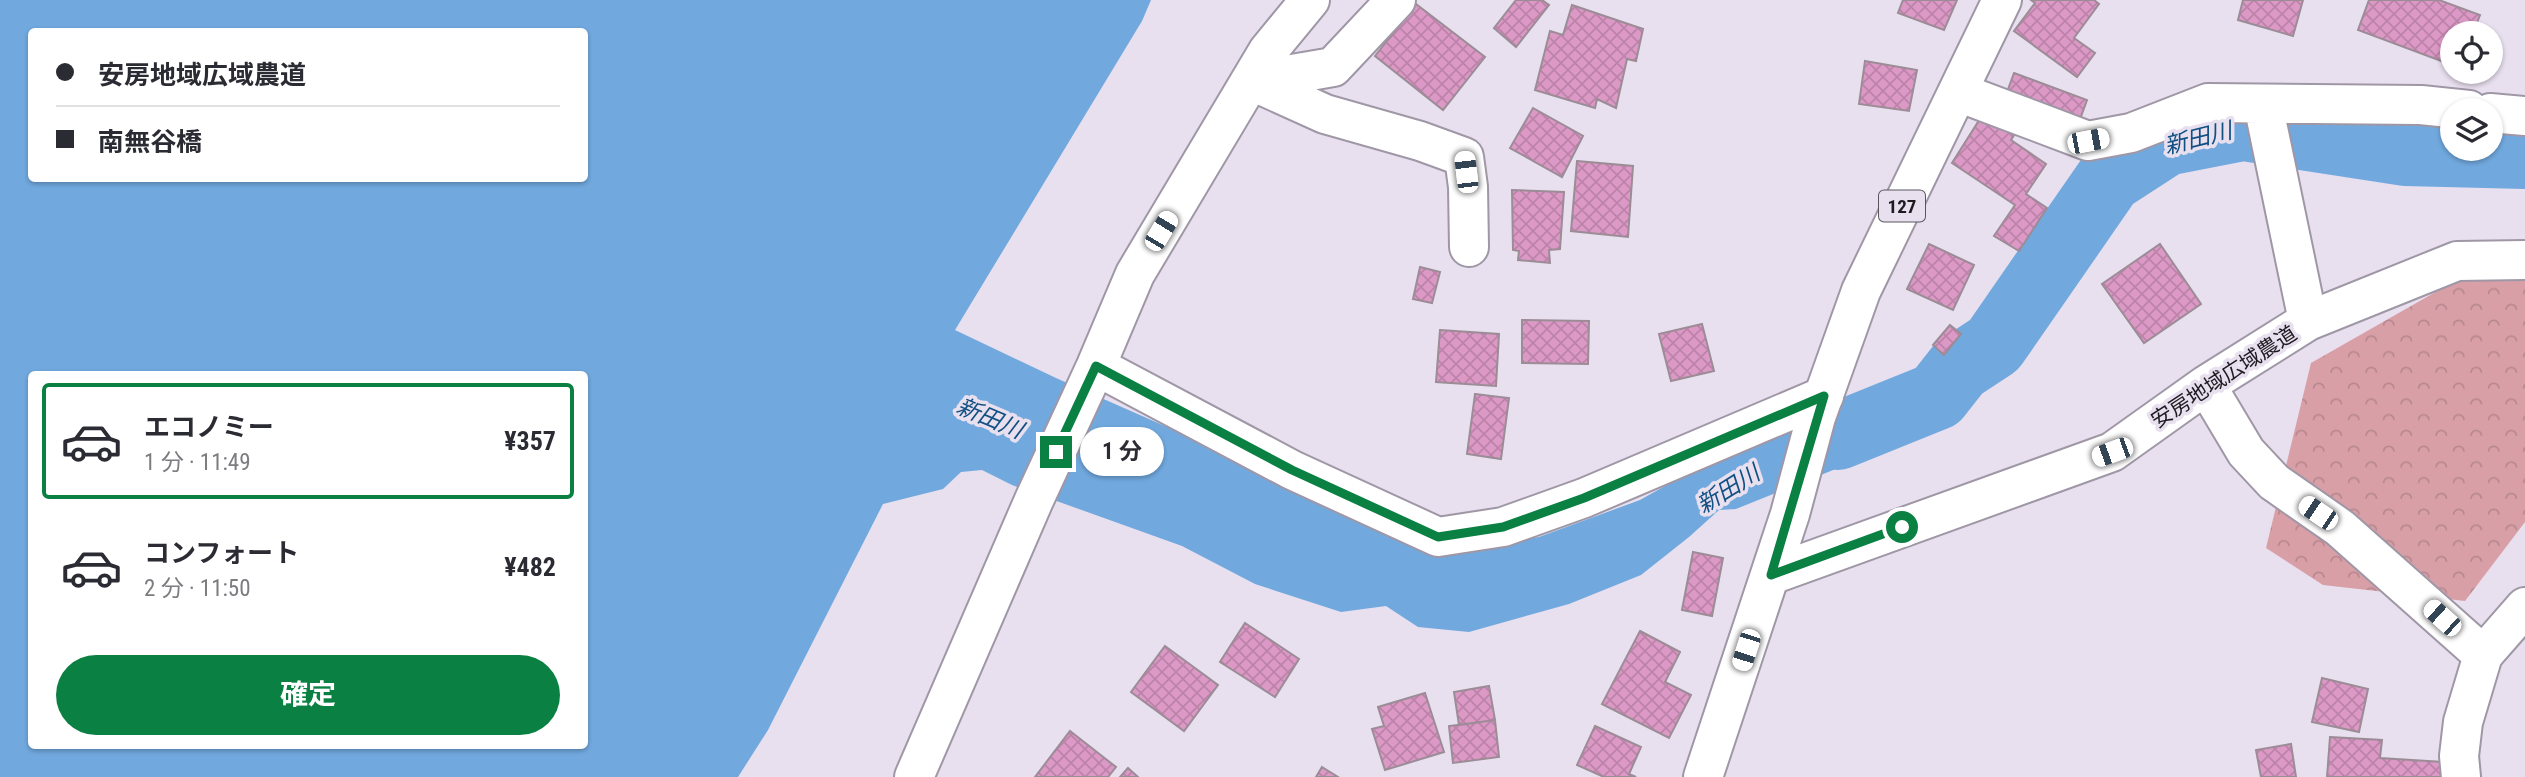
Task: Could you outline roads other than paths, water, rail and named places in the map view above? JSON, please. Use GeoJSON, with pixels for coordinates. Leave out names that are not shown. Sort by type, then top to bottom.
{"type":"FeatureCollection","features":[{"type":"Feature","properties":{"kind":"main road"},"geometry":{"type":"LineString","coordinates":[[914,777],[1135,274],[1268,51],[1310,0]]}},
{"type":"Feature","properties":{"kind":"main road"},"geometry":{"type":"LineString","coordinates":[[1252,81],[1333,67],[1396,0]]}},
{"type":"Feature","properties":{"kind":"main road","name":"127"},"geometry":{"type":"LineString","coordinates":[[1703,777],[1771,575],[1820,407],[1861,291],[2002,0]]}},
{"type":"Feature","properties":{"kind":"main road"},"geometry":{"type":"LineString","coordinates":[[1252,81],[1325,114],[1420,141],[1464,157],[1468,187],[1469,247]]}},
{"type":"Feature","properties":{"kind":"main road"},"geometry":{"type":"LineString","coordinates":[[1958,92],[2088,141],[2131,133],[2207,103],[2440,107]]}},
{"type":"Feature","properties":{"kind":"main road"},"geometry":{"type":"LineString","coordinates":[[2263,104],[2308,321]]}},
{"type":"Feature","properties":{"kind":"main road"},"geometry":{"type":"LineString","coordinates":[[2503,114],[2525,116]]}},
{"type":"Feature","properties":{"kind":"main road","name":"安房地域広域農道"},"geometry":{"type":"LineString","coordinates":[[1771,575],[2112,452],[2206,385],[2308,321],[2457,261],[2525,260]]}},
{"type":"Feature","properties":{"kind":"main road"},"geometry":{"type":"LineString","coordinates":[[1093,373],[1292,470],[1438,537],[1503,527],[1820,407]]}},
{"type":"Feature","properties":{"kind":"main road"},"geometry":{"type":"LineString","coordinates":[[2206,385],[2246,453],[2274,482],[2340,528],[2483,654]]}},
{"type":"Feature","properties":{"kind":"main road"},"geometry":{"type":"LineString","coordinates":[[2461,777],[2459,756],[2463,722],[2483,654],[2525,607]]}},
{"type":"Feature","properties":{"kind":"water"},"geometry":{"type":"Polygon","coordinates":[[[0,0],[1151,0],[1142,21],[955,330],[1192,438],[1468,548],[1539,537],[1640,500],[1770,427],[1853,415],[1922,395],[1932,413],[1853,462],[1736,509],[1719,510],[1641,575],[1569,604],[1469,632],[1418,627],[1386,606],[1341,612],[1255,584],[1182,546],[1012,485],[982,470],[961,472],[943,489],[883,504],[768,730],[738,777],[0,777],[0,0]]]}},
{"type":"Feature","properties":{"kind":"waterway","name":"新田川"},"geometry":{"type":"LineString","coordinates":[[1838,436],[1937,396],[1959,368],[1994,345],[2109,179],[2166,142],[2243,127],[2405,152],[2525,155]]}}]}
